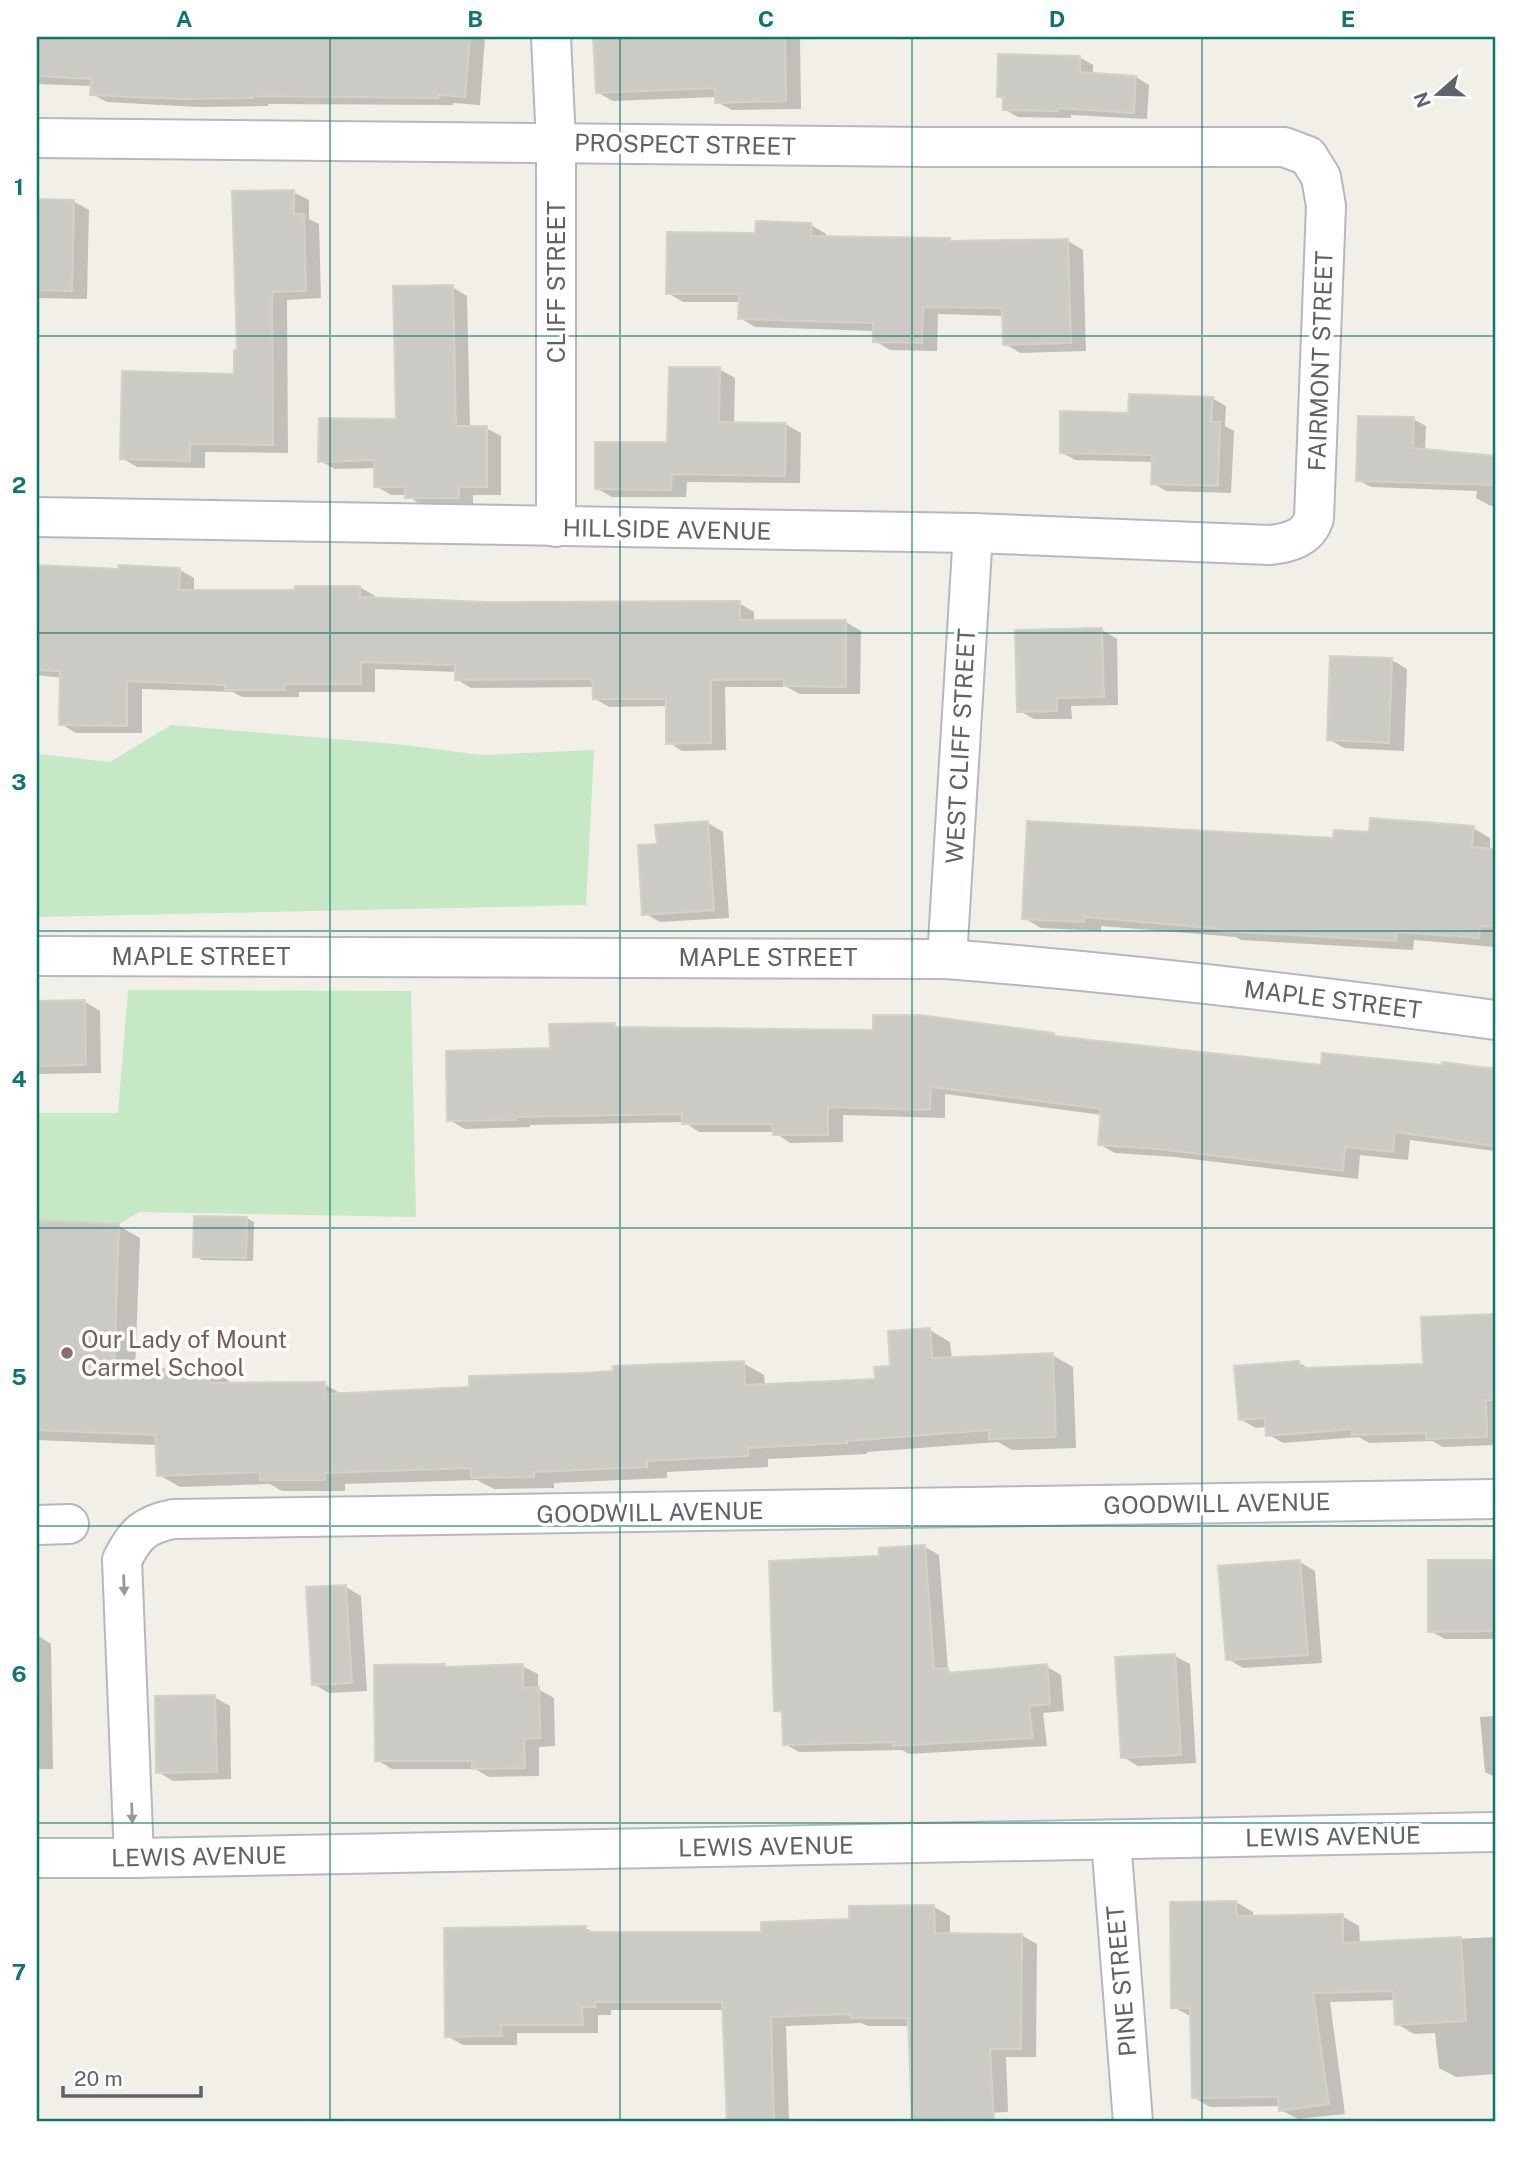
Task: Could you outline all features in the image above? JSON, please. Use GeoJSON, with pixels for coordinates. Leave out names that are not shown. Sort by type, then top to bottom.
{"type":"FeatureCollection","features":[{"type":"Feature","properties":{"kind":"street","name":"CLIFF STREET"},"geometry":{"type":"LineString","coordinates":[[551,37],[556,142],[556,527]]}},
{"type":"Feature","properties":{"kind":"street","name":"PROSPECT STREET"},"geometry":{"type":"LineString","coordinates":[[37,138],[925,147],[1284,147],[1308,156],[1321,177]]}},
{"type":"Feature","properties":{"kind":"street","name":"FAIRMONT STREET"},"geometry":{"type":"LineString","coordinates":[[1296,538],[1307,532],[1314,518],[1326,206],[1321,177]]}},
{"type":"Feature","properties":{"kind":"street","name":"HILLSIDE AVENUE"},"geometry":{"type":"LineString","coordinates":[[37,517],[973,533],[1270,545],[1284,544],[1296,538]]}},
{"type":"Feature","properties":{"kind":"street","name":"WEST CLIFF STREET"},"geometry":{"type":"LineString","coordinates":[[947,959],[973,533]]}},
{"type":"Feature","properties":{"kind":"street","name":"MAPLE STREET"},"geometry":{"type":"LineString","coordinates":[[37,956],[947,959],[1069,969],[1371,1003],[1495,1020]]}},
{"type":"Feature","properties":{"kind":"street","name":"GOODWILL AVENUE"},"geometry":{"type":"LineString","coordinates":[[134,1858],[122,1560],[136,1535],[148,1527],[173,1520],[1495,1499]]}},
{"type":"Feature","properties":{"kind":"street","name":"LEWIS AVENUE"},"geometry":{"type":"LineString","coordinates":[[37,1858],[1495,1832]]}},
{"type":"Feature","properties":{"kind":"street","name":"PINE STREET"},"geometry":{"type":"LineString","coordinates":[[1111,1840],[1133,2122]]}},
{"type":"Feature","properties":{"kind":"green space"},"geometry":{"type":"Polygon","coordinates":[[[171,725],[405,745],[481,755],[594,750],[586,905],[37,917],[37,750],[40,754],[110,762],[171,725]]]}},
{"type":"Feature","properties":{"kind":"green space"},"geometry":{"type":"Polygon","coordinates":[[[128,990],[411,991],[416,1217],[139,1212],[119,1224],[37,1220],[37,1113],[118,1113],[128,990]]]}},
{"type":"Feature","properties":{"kind":"building"},"geometry":{"type":"Polygon","coordinates":[[[37,37],[470,37],[465,97],[253,96],[182,99],[90,95],[91,79],[37,76],[37,37]]]}},
{"type":"Feature","properties":{"kind":"building"},"geometry":{"type":"Polygon","coordinates":[[[593,37],[785,37],[786,101],[715,103],[715,88],[596,93],[593,37]]]}},
{"type":"Feature","properties":{"kind":"building"},"geometry":{"type":"Polygon","coordinates":[[[998,54],[1080,56],[1080,72],[1136,76],[1134,113],[1058,108],[1058,111],[1003,110],[1003,97],[997,97],[998,54]]]}},
{"type":"Feature","properties":{"kind":"building"},"geometry":{"type":"Polygon","coordinates":[[[294,190],[294,214],[304,214],[306,291],[272,292],[273,445],[190,444],[190,461],[120,459],[122,371],[234,374],[234,350],[237,350],[232,191],[294,190]]]}},
{"type":"Feature","properties":{"kind":"building"},"geometry":{"type":"Polygon","coordinates":[[[37,199],[74,200],[72,291],[37,290],[37,199]]]}},
{"type":"Feature","properties":{"kind":"building"},"geometry":{"type":"Polygon","coordinates":[[[756,221],[811,223],[811,236],[950,238],[950,241],[1068,239],[1071,343],[1003,345],[1002,308],[923,307],[922,343],[873,342],[873,323],[738,319],[739,294],[666,294],[667,232],[755,233],[756,221]]]}},
{"type":"Feature","properties":{"kind":"building"},"geometry":{"type":"Polygon","coordinates":[[[453,285],[456,426],[487,426],[487,487],[459,487],[459,498],[405,498],[405,487],[374,487],[374,460],[318,462],[319,418],[396,419],[393,286],[453,285]]]}},
{"type":"Feature","properties":{"kind":"building"},"geometry":{"type":"Polygon","coordinates":[[[669,367],[720,367],[719,422],[786,423],[785,476],[672,474],[671,490],[595,489],[595,442],[667,442],[669,367]]]}},
{"type":"Feature","properties":{"kind":"building"},"geometry":{"type":"Polygon","coordinates":[[[1129,394],[1213,397],[1211,422],[1220,422],[1218,486],[1151,484],[1152,455],[1060,453],[1060,411],[1128,413],[1129,394]]]}},
{"type":"Feature","properties":{"kind":"building"},"geometry":{"type":"Polygon","coordinates":[[[1358,416],[1414,417],[1413,448],[1495,456],[1495,485],[1356,481],[1358,416]]]}},
{"type":"Feature","properties":{"kind":"building"},"geometry":{"type":"Polygon","coordinates":[[[37,565],[119,569],[119,565],[180,568],[179,590],[295,590],[295,586],[360,586],[360,597],[486,602],[740,601],[740,620],[846,620],[846,687],[784,686],[784,679],[711,680],[711,743],[666,744],[666,699],[593,699],[592,679],[455,680],[455,665],[361,662],[361,684],[285,684],[285,690],[225,690],[225,685],[127,681],[127,726],[59,725],[60,671],[37,670],[37,565]]]}},
{"type":"Feature","properties":{"kind":"building"},"geometry":{"type":"Polygon","coordinates":[[[1102,628],[1104,697],[1057,698],[1057,711],[1017,712],[1015,630],[1102,628]]]}},
{"type":"Feature","properties":{"kind":"building"},"geometry":{"type":"Polygon","coordinates":[[[1330,656],[1392,658],[1389,743],[1327,740],[1330,656]]]}},
{"type":"Feature","properties":{"kind":"building"},"geometry":{"type":"Polygon","coordinates":[[[1370,818],[1474,826],[1472,847],[1495,849],[1495,927],[1480,926],[1479,938],[1397,932],[1396,941],[1222,931],[1085,917],[1084,922],[1022,919],[1027,821],[1333,838],[1334,830],[1369,832],[1370,818]]]}},
{"type":"Feature","properties":{"kind":"building"},"geometry":{"type":"Polygon","coordinates":[[[708,821],[714,910],[642,915],[638,845],[657,844],[655,825],[708,821]]]}},
{"type":"Feature","properties":{"kind":"building"},"geometry":{"type":"Polygon","coordinates":[[[85,1000],[86,1065],[37,1066],[37,1001],[85,1000]]]}},
{"type":"Feature","properties":{"kind":"building"},"geometry":{"type":"Polygon","coordinates":[[[873,1015],[920,1015],[1054,1033],[1054,1036],[1321,1065],[1322,1053],[1495,1069],[1495,1146],[1395,1132],[1393,1152],[1345,1147],[1343,1171],[1158,1149],[1098,1145],[1101,1109],[931,1087],[930,1110],[828,1107],[828,1135],[773,1135],[772,1124],[682,1124],[682,1114],[447,1121],[446,1051],[550,1048],[549,1024],[615,1023],[615,1027],[873,1030],[873,1015]]]}},
{"type":"Feature","properties":{"kind":"building"},"geometry":{"type":"Polygon","coordinates":[[[194,1216],[247,1217],[246,1258],[193,1257],[194,1216]]]}},
{"type":"Feature","properties":{"kind":"building"},"geometry":{"type":"Polygon","coordinates":[[[37,1220],[119,1224],[114,1371],[209,1367],[210,1383],[325,1382],[325,1394],[469,1387],[469,1376],[583,1373],[613,1371],[613,1366],[744,1361],[745,1385],[875,1379],[874,1367],[890,1366],[888,1331],[930,1328],[932,1358],[1053,1353],[1056,1437],[989,1439],[989,1430],[847,1443],[748,1448],[748,1456],[647,1461],[647,1467],[534,1472],[534,1477],[471,1478],[471,1468],[325,1473],[325,1480],[260,1480],[260,1472],[157,1476],[155,1435],[37,1430],[37,1220]]]}},
{"type":"Feature","properties":{"kind":"building"},"geometry":{"type":"Polygon","coordinates":[[[1493,1314],[1495,1400],[1486,1400],[1487,1437],[1426,1439],[1426,1433],[1352,1435],[1352,1429],[1266,1436],[1265,1418],[1239,1420],[1234,1366],[1299,1361],[1300,1368],[1423,1364],[1421,1317],[1493,1314]]]}},
{"type":"Feature","properties":{"kind":"building"},"geometry":{"type":"Polygon","coordinates":[[[925,1545],[934,1669],[948,1668],[948,1673],[1047,1664],[1050,1704],[1029,1706],[1033,1738],[893,1746],[893,1742],[783,1745],[782,1711],[774,1711],[769,1561],[879,1556],[879,1548],[925,1545]]]}},
{"type":"Feature","properties":{"kind":"building"},"geometry":{"type":"Polygon","coordinates":[[[1300,1560],[1308,1655],[1226,1660],[1218,1566],[1300,1560]]]}},
{"type":"Feature","properties":{"kind":"building"},"geometry":{"type":"Polygon","coordinates":[[[1428,1560],[1495,1560],[1495,1631],[1428,1632],[1428,1560]]]}},
{"type":"Feature","properties":{"kind":"building"},"geometry":{"type":"Polygon","coordinates":[[[346,1585],[352,1683],[312,1685],[306,1587],[346,1585]]]}},
{"type":"Feature","properties":{"kind":"building"},"geometry":{"type":"Polygon","coordinates":[[[1175,1654],[1181,1755],[1121,1758],[1115,1657],[1175,1654]]]}},
{"type":"Feature","properties":{"kind":"building"},"geometry":{"type":"Polygon","coordinates":[[[445,1664],[445,1667],[523,1664],[523,1688],[539,1687],[540,1738],[524,1739],[525,1768],[472,1769],[472,1761],[375,1761],[374,1665],[445,1664]]]}},
{"type":"Feature","properties":{"kind":"building"},"geometry":{"type":"Polygon","coordinates":[[[215,1695],[217,1772],[156,1773],[155,1696],[215,1695]]]}},
{"type":"Feature","properties":{"kind":"building"},"geometry":{"type":"Polygon","coordinates":[[[1236,1901],[1237,1916],[1343,1914],[1343,1943],[1461,1937],[1466,2021],[1395,2025],[1393,1991],[1313,1993],[1329,2104],[1279,2111],[1278,2097],[1192,2098],[1190,2008],[1171,2008],[1170,1902],[1236,1901]]]}},
{"type":"Feature","properties":{"kind":"building"},"geometry":{"type":"Polygon","coordinates":[[[934,1905],[935,1933],[1022,1934],[1021,2049],[990,2049],[994,2122],[912,2122],[908,2018],[850,2018],[850,2014],[771,2017],[774,2122],[727,2122],[722,2002],[595,2002],[595,2007],[582,2007],[583,2025],[501,2025],[502,2036],[445,2037],[444,1928],[586,1926],[586,1932],[761,1932],[761,1922],[849,1919],[849,1906],[934,1905]]]}},
{"type":"Feature","properties":{"kind":"place","name":"Our Lady of Mount Carmel School"},"geometry":{"type":"Point","coordinates":[67,1353]}}]}
